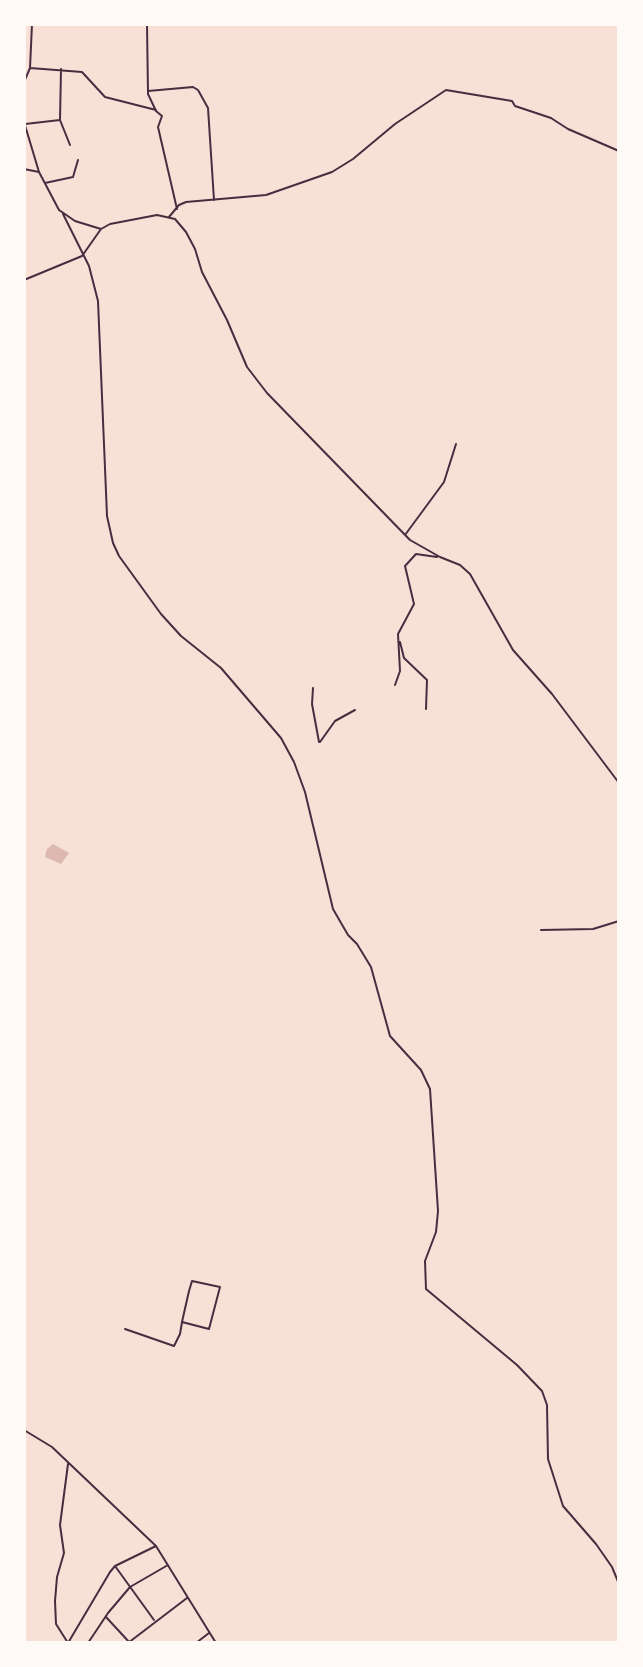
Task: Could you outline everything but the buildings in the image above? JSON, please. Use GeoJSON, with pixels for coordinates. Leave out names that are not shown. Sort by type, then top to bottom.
{"type":"FeatureCollection","features":[{"type":"Feature","properties":{"kind":"street"},"geometry":{"type":"LineString","coordinates":[[24,82],[30,68],[32,24]]}},
{"type":"Feature","properties":{"kind":"street"},"geometry":{"type":"LineString","coordinates":[[147,24],[148,91],[156,110],[162,117],[158,127],[177,210]]}},
{"type":"Feature","properties":{"kind":"street"},"geometry":{"type":"LineString","coordinates":[[30,68],[61,69],[84,74],[105,97],[156,110]]}},
{"type":"Feature","properties":{"kind":"street"},"geometry":{"type":"LineString","coordinates":[[61,69],[60,120],[70,145]]}},
{"type":"Feature","properties":{"kind":"street"},"geometry":{"type":"LineString","coordinates":[[148,91],[193,87],[198,90],[208,108],[214,200]]}},
{"type":"Feature","properties":{"kind":"street"},"geometry":{"type":"LineString","coordinates":[[24,280],[84,255],[101,229],[137,217],[169,217],[186,202],[266,195],[332,172],[353,159],[395,124],[446,90],[512,101],[515,106],[551,118],[568,129],[619,151]]}},
{"type":"Feature","properties":{"kind":"street"},"geometry":{"type":"LineString","coordinates":[[60,120],[24,123],[39,172],[84,255],[99,301],[107,516],[113,543],[119,556],[161,614],[181,636],[221,668],[281,738],[294,762],[305,792],[333,909],[371,967],[390,1036],[421,1070],[430,1089],[438,1211],[436,1232],[425,1261],[426,1289],[517,1365],[542,1390],[547,1405],[548,1459],[563,1506],[596,1544],[612,1567],[619,1584]]}},
{"type":"Feature","properties":{"kind":"street"},"geometry":{"type":"LineString","coordinates":[[45,183],[73,177],[78,160]]}},
{"type":"Feature","properties":{"kind":"street"},"geometry":{"type":"LineString","coordinates":[[24,169],[39,172]]}},
{"type":"Feature","properties":{"kind":"street"},"geometry":{"type":"LineString","coordinates":[[63,214],[101,229]]}},
{"type":"Feature","properties":{"kind":"street"},"geometry":{"type":"LineString","coordinates":[[169,217],[186,232],[202,272],[254,376],[284,412],[405,535],[440,557],[460,565],[470,574],[513,650],[552,694],[619,783]]}},
{"type":"Feature","properties":{"kind":"street"},"geometry":{"type":"LineString","coordinates":[[405,535],[444,482],[456,444]]}},
{"type":"Feature","properties":{"kind":"street"},"geometry":{"type":"LineString","coordinates":[[396,685],[400,671],[398,634],[414,604],[405,566],[416,554],[440,557]]}},
{"type":"Feature","properties":{"kind":"street"},"geometry":{"type":"LineString","coordinates":[[399,641],[404,658],[427,680],[426,709]]}},
{"type":"Feature","properties":{"kind":"street"},"geometry":{"type":"LineString","coordinates":[[313,688],[312,705],[319,742],[335,721],[355,710]]}},
{"type":"Feature","properties":{"kind":"street"},"geometry":{"type":"LineString","coordinates":[[541,930],[593,929],[619,921]]}},
{"type":"Feature","properties":{"kind":"street"},"geometry":{"type":"LineString","coordinates":[[125,1329],[174,1346],[193,1280],[220,1287],[209,1329],[182,1322]]}},
{"type":"Feature","properties":{"kind":"street"},"geometry":{"type":"LineString","coordinates":[[24,1430],[49,1444],[156,1546],[216,1643]]}},
{"type":"Feature","properties":{"kind":"street"},"geometry":{"type":"LineString","coordinates":[[68,1464],[60,1525],[64,1553],[55,1601],[56,1624],[68,1643],[102,1581],[115,1566],[156,1546]]}},
{"type":"Feature","properties":{"kind":"street"},"geometry":{"type":"LineString","coordinates":[[88,1643],[130,1587],[168,1565]]}},
{"type":"Feature","properties":{"kind":"street"},"geometry":{"type":"LineString","coordinates":[[115,1566],[155,1620]]}},
{"type":"Feature","properties":{"kind":"street"},"geometry":{"type":"LineString","coordinates":[[106,1617],[129,1643],[155,1620],[187,1598]]}},
{"type":"Feature","properties":{"kind":"street"},"geometry":{"type":"LineString","coordinates":[[196,1643],[209,1633]]}},
{"type":"Feature","properties":{"kind":"shaded area"},"geometry":{"type":"Polygon","coordinates":[[[53,844],[69,853],[61,864],[45,857],[47,849],[53,844]]]}}]}
